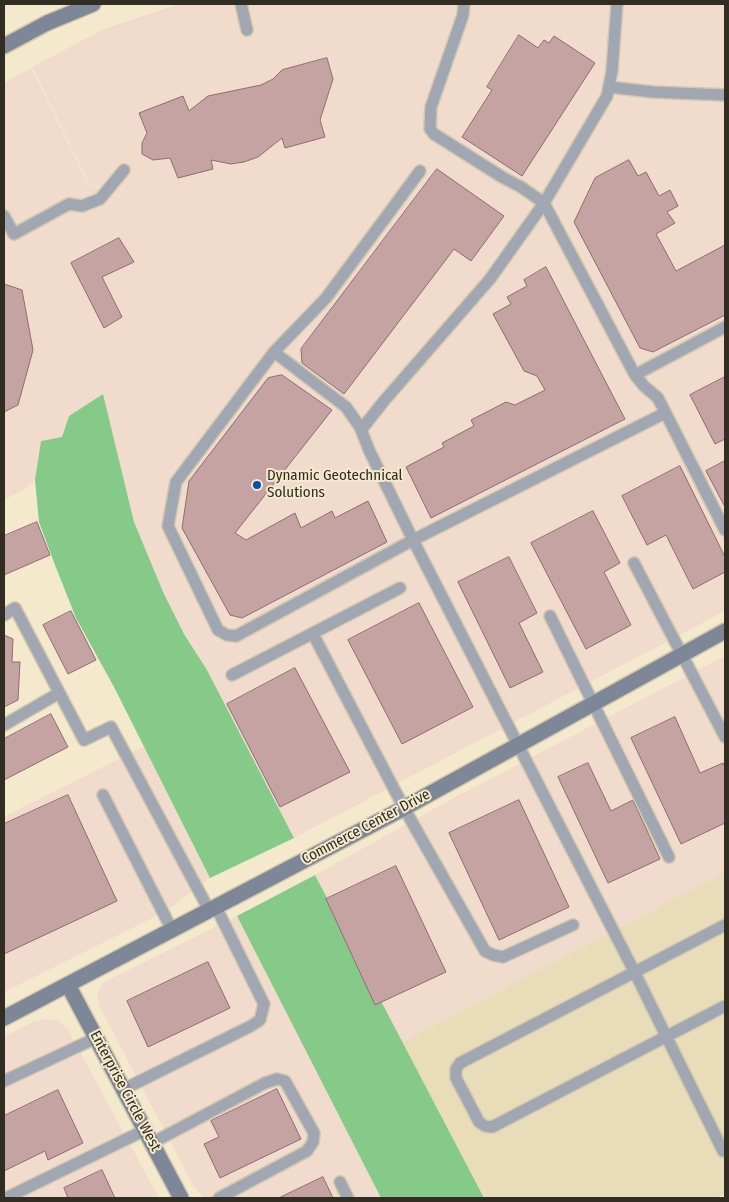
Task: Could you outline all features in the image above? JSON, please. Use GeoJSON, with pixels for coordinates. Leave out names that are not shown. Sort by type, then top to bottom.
{"type":"FeatureCollection","features":[{"type":"Feature","properties":{"kind":"street"},"geometry":{"type":"LineString","coordinates":[[4,46],[48,23],[93,4]]}},
{"type":"Feature","properties":{"kind":"street","name":"Commerce Center Drive"},"geometry":{"type":"LineString","coordinates":[[4,1018],[404,808],[725,631]]}},
{"type":"Feature","properties":{"kind":"street","name":"Enterprise Circle West"},"geometry":{"type":"LineString","coordinates":[[68,985],[181,1198]]}},
{"type":"Feature","properties":{"kind":"lane"},"geometry":{"type":"LineString","coordinates":[[241,4],[247,30]]}},
{"type":"Feature","properties":{"kind":"lane"},"geometry":{"type":"LineString","coordinates":[[464,4],[463,15],[430,108],[430,129],[434,134],[544,203],[635,375],[658,398],[725,530]]}},
{"type":"Feature","properties":{"kind":"lane"},"geometry":{"type":"LineString","coordinates":[[361,430],[490,279],[544,203],[607,96],[612,71],[617,4]]}},
{"type":"Feature","properties":{"kind":"lane"},"geometry":{"type":"LineString","coordinates":[[609,86],[653,92],[725,96]]}},
{"type":"Feature","properties":{"kind":"lane"},"geometry":{"type":"LineString","coordinates":[[4,242],[14,234],[69,204],[82,206],[100,199],[124,170]]}},
{"type":"Feature","properties":{"kind":"lane"},"geometry":{"type":"LineString","coordinates":[[420,171],[326,298],[274,352],[176,482],[168,526],[218,630],[227,635],[236,636],[413,540],[665,413]]}},
{"type":"Feature","properties":{"kind":"lane"},"geometry":{"type":"LineString","coordinates":[[4,216],[14,234]]}},
{"type":"Feature","properties":{"kind":"lane"},"geometry":{"type":"LineString","coordinates":[[635,375],[725,327]]}},
{"type":"Feature","properties":{"kind":"lane"},"geometry":{"type":"LineString","coordinates":[[274,352],[346,408],[361,430],[413,540],[635,973],[723,1151]]}},
{"type":"Feature","properties":{"kind":"lane"},"geometry":{"type":"LineString","coordinates":[[634,563],[725,737]]}},
{"type":"Feature","properties":{"kind":"lane"},"geometry":{"type":"LineString","coordinates":[[232,675],[400,588]]}},
{"type":"Feature","properties":{"kind":"lane"},"geometry":{"type":"LineString","coordinates":[[4,614],[15,608],[84,740],[111,727],[213,908],[264,1004],[260,1020],[251,1026],[124,1090]]}},
{"type":"Feature","properties":{"kind":"lane"},"geometry":{"type":"LineString","coordinates":[[550,616],[668,857]]}},
{"type":"Feature","properties":{"kind":"lane"},"geometry":{"type":"LineString","coordinates":[[313,634],[404,808],[485,951],[503,957],[573,925]]}},
{"type":"Feature","properties":{"kind":"lane"},"geometry":{"type":"LineString","coordinates":[[4,725],[60,694]]}},
{"type":"Feature","properties":{"kind":"lane"},"geometry":{"type":"LineString","coordinates":[[103,795],[172,930]]}},
{"type":"Feature","properties":{"kind":"lane"},"geometry":{"type":"LineString","coordinates":[[725,925],[460,1063],[456,1069],[456,1078],[479,1122],[485,1126],[492,1127],[725,1006]]}},
{"type":"Feature","properties":{"kind":"lane"},"geometry":{"type":"LineString","coordinates":[[4,1081],[96,1038]]}},
{"type":"Feature","properties":{"kind":"lane"},"geometry":{"type":"LineString","coordinates":[[6,1198],[264,1083],[277,1079],[285,1081],[314,1133],[313,1142],[307,1151],[219,1198]]}},
{"type":"Feature","properties":{"kind":"lane"},"geometry":{"type":"LineString","coordinates":[[340,1182],[348,1198]]}},
{"type":"Feature","properties":{"kind":"shaded area"},"geometry":{"type":"Polygon","coordinates":[[[179,4],[725,4],[725,611],[294,838],[207,670],[184,634],[164,594],[134,522],[103,394],[69,416],[62,437],[41,441],[35,480],[25,489],[4,500],[4,83],[31,68],[88,184],[125,199],[136,220],[125,198],[89,183],[32,67],[104,29],[179,4]]]}},
{"type":"Feature","properties":{"kind":"shaded area"},"geometry":{"type":"Polygon","coordinates":[[[725,656],[725,872],[402,1042],[315,875],[448,801],[725,656]]]}},
{"type":"Feature","properties":{"kind":"shaded area"},"geometry":{"type":"Polygon","coordinates":[[[144,746],[210,878],[166,911],[4,992],[4,817],[144,746]]]}},
{"type":"Feature","properties":{"kind":"shaded area"},"geometry":{"type":"Polygon","coordinates":[[[725,872],[725,1194],[716,1198],[484,1198],[402,1042],[725,872]]]}},
{"type":"Feature","properties":{"kind":"shaded area"},"geometry":{"type":"Polygon","coordinates":[[[237,916],[381,1198],[204,1198],[194,1187],[99,1005],[97,993],[104,982],[237,916]]]}},
{"type":"Feature","properties":{"kind":"shaded area"},"geometry":{"type":"Polygon","coordinates":[[[45,1019],[57,1020],[67,1028],[159,1198],[4,1198],[4,1037],[33,1022],[45,1019]]]}},
{"type":"Feature","properties":{"kind":"green space"},"geometry":{"type":"Polygon","coordinates":[[[103,394],[134,522],[164,594],[184,634],[207,670],[294,838],[210,878],[114,687],[76,618],[39,522],[35,480],[41,441],[62,437],[69,416],[103,394]]]}},
{"type":"Feature","properties":{"kind":"green space"},"geometry":{"type":"Polygon","coordinates":[[[315,875],[484,1198],[381,1198],[237,916],[315,875]]]}},
{"type":"Feature","properties":{"kind":"building"},"geometry":{"type":"Polygon","coordinates":[[[519,35],[538,48],[544,40],[549,43],[554,36],[595,63],[522,176],[462,137],[492,90],[487,87],[519,35]]]}},
{"type":"Feature","properties":{"kind":"building"},"geometry":{"type":"Polygon","coordinates":[[[327,58],[333,79],[320,120],[325,137],[285,148],[282,138],[258,157],[231,164],[211,160],[213,169],[178,178],[170,158],[153,160],[142,154],[142,143],[147,133],[139,113],[183,96],[189,111],[208,96],[261,85],[273,79],[282,70],[327,58]]]}},
{"type":"Feature","properties":{"kind":"building"},"geometry":{"type":"Polygon","coordinates":[[[629,160],[638,176],[646,172],[659,196],[670,190],[678,206],[667,212],[675,223],[656,234],[676,271],[725,245],[725,315],[653,352],[640,348],[574,222],[595,178],[629,160]]]}},
{"type":"Feature","properties":{"kind":"building"},"geometry":{"type":"Polygon","coordinates":[[[437,169],[504,216],[471,261],[454,249],[344,394],[302,363],[301,349],[437,169]]]}},
{"type":"Feature","properties":{"kind":"building"},"geometry":{"type":"Polygon","coordinates":[[[119,238],[134,262],[102,277],[122,317],[104,328],[71,263],[119,238]]]}},
{"type":"Feature","properties":{"kind":"building"},"geometry":{"type":"Polygon","coordinates":[[[546,267],[625,419],[431,518],[406,467],[444,447],[442,443],[474,426],[471,420],[506,402],[515,405],[545,390],[537,376],[524,371],[493,314],[511,304],[507,297],[527,286],[524,280],[546,267]]]}},
{"type":"Feature","properties":{"kind":"building"},"geometry":{"type":"Polygon","coordinates":[[[4,284],[22,290],[33,350],[18,405],[4,412],[4,284]]]}},
{"type":"Feature","properties":{"kind":"building"},"geometry":{"type":"Polygon","coordinates":[[[282,375],[332,410],[235,533],[246,540],[295,513],[301,528],[332,511],[335,518],[368,501],[387,542],[242,618],[230,615],[182,528],[189,481],[268,378],[282,375]]]}},
{"type":"Feature","properties":{"kind":"building"},"geometry":{"type":"Polygon","coordinates":[[[725,377],[725,439],[715,444],[690,395],[725,377]]]}},
{"type":"Feature","properties":{"kind":"building"},"geometry":{"type":"Polygon","coordinates":[[[725,461],[725,507],[706,471],[725,461]]]}},
{"type":"Feature","properties":{"kind":"building"},"geometry":{"type":"Polygon","coordinates":[[[680,466],[725,557],[725,572],[693,589],[666,535],[647,545],[622,496],[680,466]]]}},
{"type":"Feature","properties":{"kind":"building"},"geometry":{"type":"Polygon","coordinates":[[[593,511],[620,563],[604,572],[631,625],[586,649],[531,543],[593,511]]]}},
{"type":"Feature","properties":{"kind":"building"},"geometry":{"type":"Polygon","coordinates":[[[37,522],[50,555],[4,575],[4,536],[37,522]]]}},
{"type":"Feature","properties":{"kind":"building"},"geometry":{"type":"Polygon","coordinates":[[[509,557],[537,613],[519,623],[543,672],[510,688],[458,582],[509,557]]]}},
{"type":"Feature","properties":{"kind":"building"},"geometry":{"type":"Polygon","coordinates":[[[419,603],[473,707],[402,744],[348,640],[419,603]]]}},
{"type":"Feature","properties":{"kind":"building"},"geometry":{"type":"Polygon","coordinates":[[[71,611],[96,660],[68,674],[43,625],[71,611]]]}},
{"type":"Feature","properties":{"kind":"building"},"geometry":{"type":"Polygon","coordinates":[[[4,635],[13,639],[12,662],[20,662],[18,700],[4,707],[4,635]]]}},
{"type":"Feature","properties":{"kind":"building"},"geometry":{"type":"Polygon","coordinates":[[[295,668],[350,772],[280,807],[227,704],[295,668]]]}},
{"type":"Feature","properties":{"kind":"building"},"geometry":{"type":"Polygon","coordinates":[[[51,714],[68,747],[4,780],[4,739],[51,714]]]}},
{"type":"Feature","properties":{"kind":"building"},"geometry":{"type":"Polygon","coordinates":[[[675,717],[700,773],[723,763],[725,767],[725,823],[681,844],[631,738],[675,717]]]}},
{"type":"Feature","properties":{"kind":"building"},"geometry":{"type":"Polygon","coordinates":[[[588,763],[611,811],[633,800],[660,859],[608,883],[558,777],[588,763]]]}},
{"type":"Feature","properties":{"kind":"building"},"geometry":{"type":"Polygon","coordinates":[[[68,795],[117,901],[4,954],[4,824],[68,795]]]}},
{"type":"Feature","properties":{"kind":"building"},"geometry":{"type":"Polygon","coordinates":[[[519,800],[569,907],[499,940],[449,833],[519,800]]]}},
{"type":"Feature","properties":{"kind":"building"},"geometry":{"type":"Polygon","coordinates":[[[396,866],[446,972],[375,1005],[326,899],[396,866]]]}},
{"type":"Feature","properties":{"kind":"building"},"geometry":{"type":"Polygon","coordinates":[[[208,962],[230,1008],[148,1047],[127,1001],[208,962]]]}},
{"type":"Feature","properties":{"kind":"building"},"geometry":{"type":"Polygon","coordinates":[[[277,1089],[301,1139],[220,1178],[204,1144],[219,1137],[211,1121],[277,1089]]]}},
{"type":"Feature","properties":{"kind":"building"},"geometry":{"type":"Polygon","coordinates":[[[58,1090],[83,1143],[48,1160],[45,1151],[4,1171],[4,1116],[58,1090]]]}},
{"type":"Feature","properties":{"kind":"building"},"geometry":{"type":"Polygon","coordinates":[[[102,1170],[115,1198],[68,1198],[64,1188],[102,1170]]]}},
{"type":"Feature","properties":{"kind":"building"},"geometry":{"type":"Polygon","coordinates":[[[323,1177],[333,1198],[279,1198],[323,1177]]]}},
{"type":"Feature","properties":{"kind":"place","name":"Dynamic Geotechnical Solutions"},"geometry":{"type":"Point","coordinates":[257,485]}}]}
